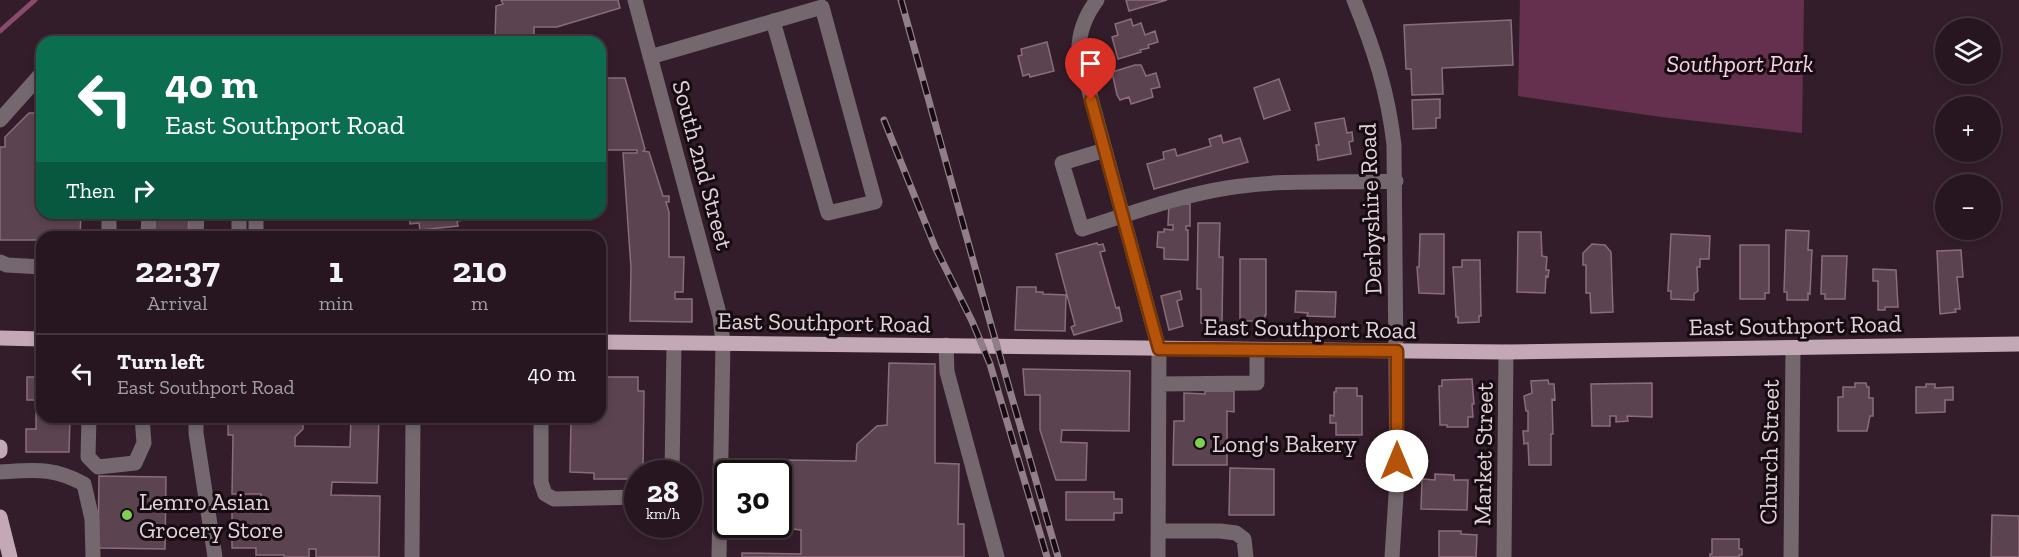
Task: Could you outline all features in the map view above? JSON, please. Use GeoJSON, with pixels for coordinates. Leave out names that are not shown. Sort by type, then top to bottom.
{"type":"FeatureCollection","features":[{"type":"Feature","properties":{"kind":"main road"},"geometry":{"type":"LineString","coordinates":[[0,338],[36,339]]}},
{"type":"Feature","properties":{"kind":"main road","name":"East Southport Road"},"geometry":{"type":"LineString","coordinates":[[606,342],[1506,352],[2019,344]]}},
{"type":"Feature","properties":{"kind":"main road"},"geometry":{"type":"LineString","coordinates":[[0,517],[10,557]]}},
{"type":"Feature","properties":{"kind":"street","name":"South 2nd Street"},"geometry":{"type":"LineString","coordinates":[[635,0],[720,317],[723,343],[718,557]]}},
{"type":"Feature","properties":{"kind":"street"},"geometry":{"type":"LineString","coordinates":[[1097,0],[1086,16],[1079,37],[1080,63],[1159,349],[1158,557]]}},
{"type":"Feature","properties":{"kind":"street","name":"Derbyshire Road"},"geometry":{"type":"LineString","coordinates":[[1354,0],[1374,49],[1386,93],[1394,145],[1397,480],[1392,557]]}},
{"type":"Feature","properties":{"kind":"street"},"geometry":{"type":"LineString","coordinates":[[650,57],[773,21],[822,7],[875,202],[828,213],[773,21]]}},
{"type":"Feature","properties":{"kind":"street"},"geometry":{"type":"LineString","coordinates":[[0,120],[36,80]]}},
{"type":"Feature","properties":{"kind":"street"},"geometry":{"type":"LineString","coordinates":[[1105,150],[1062,162],[1082,229],[1180,197],[1227,188],[1272,183],[1396,181]]}},
{"type":"Feature","properties":{"kind":"street"},"geometry":{"type":"LineString","coordinates":[[0,262],[7,266],[36,267]]}},
{"type":"Feature","properties":{"kind":"street"},"geometry":{"type":"LineString","coordinates":[[672,460],[674,343]]}},
{"type":"Feature","properties":{"kind":"street"},"geometry":{"type":"LineString","coordinates":[[946,345],[948,372],[997,557]]}},
{"type":"Feature","properties":{"kind":"street","name":"Church Street"},"geometry":{"type":"LineString","coordinates":[[1791,557],[1793,348]]}},
{"type":"Feature","properties":{"kind":"street"},"geometry":{"type":"LineString","coordinates":[[1159,384],[1257,383],[1257,350]]}},
{"type":"Feature","properties":{"kind":"street","name":"Market Street"},"geometry":{"type":"LineString","coordinates":[[1504,557],[1506,352]]}},
{"type":"Feature","properties":{"kind":"street"},"geometry":{"type":"LineString","coordinates":[[89,423],[88,457],[98,467],[135,464],[144,442],[142,423]]}},
{"type":"Feature","properties":{"kind":"street"},"geometry":{"type":"LineString","coordinates":[[196,423],[215,557]]}},
{"type":"Feature","properties":{"kind":"street"},"geometry":{"type":"LineString","coordinates":[[412,557],[413,423]]}},
{"type":"Feature","properties":{"kind":"street"},"geometry":{"type":"LineString","coordinates":[[541,423],[541,482],[545,494],[554,499],[624,496]]}},
{"type":"Feature","properties":{"kind":"street"},"geometry":{"type":"LineString","coordinates":[[0,472],[41,470],[67,474],[84,484],[92,519],[93,557]]}},
{"type":"Feature","properties":{"kind":"street"},"geometry":{"type":"LineString","coordinates":[[1158,531],[1236,533],[1244,539],[1246,557]]}},
{"type":"Feature","properties":{"kind":"green space","name":"Southport Park"},"geometry":{"type":"Polygon","coordinates":[[[1520,0],[1804,0],[1802,133],[1661,117],[1518,96],[1520,0]]]}},
{"type":"Feature","properties":{"kind":"building"},"geometry":{"type":"Polygon","coordinates":[[[501,0],[618,0],[620,8],[557,27],[534,27],[534,36],[495,36],[496,6],[503,4],[501,0]]]}},
{"type":"Feature","properties":{"kind":"building"},"geometry":{"type":"Polygon","coordinates":[[[1126,0],[1167,0],[1129,11],[1126,0]]]}},
{"type":"Feature","properties":{"kind":"building"},"geometry":{"type":"Polygon","coordinates":[[[1131,19],[1133,26],[1141,23],[1145,35],[1155,31],[1158,42],[1148,45],[1149,48],[1140,50],[1141,52],[1118,59],[1112,37],[1118,35],[1115,24],[1131,19]]]}},
{"type":"Feature","properties":{"kind":"building"},"geometry":{"type":"Polygon","coordinates":[[[1511,20],[1513,65],[1442,68],[1443,94],[1412,95],[1411,69],[1406,69],[1404,25],[1511,20]]]}},
{"type":"Feature","properties":{"kind":"building"},"geometry":{"type":"Polygon","coordinates":[[[1047,42],[1054,71],[1030,77],[1029,74],[1023,76],[1018,56],[1022,55],[1021,49],[1047,42]]]}},
{"type":"Feature","properties":{"kind":"building"},"geometry":{"type":"Polygon","coordinates":[[[1141,65],[1146,76],[1156,73],[1160,87],[1151,89],[1153,97],[1131,104],[1129,97],[1120,100],[1117,95],[1112,72],[1141,65]]]}},
{"type":"Feature","properties":{"kind":"building"},"geometry":{"type":"Polygon","coordinates":[[[606,78],[625,78],[645,149],[643,151],[649,152],[663,196],[669,196],[669,202],[666,202],[669,212],[669,257],[684,257],[683,292],[675,292],[675,299],[692,299],[692,322],[630,321],[631,268],[623,153],[637,153],[637,150],[606,150],[606,78]]]}},
{"type":"Feature","properties":{"kind":"building"},"geometry":{"type":"Polygon","coordinates":[[[1279,79],[1290,110],[1264,119],[1254,88],[1279,79]]]}},
{"type":"Feature","properties":{"kind":"building"},"geometry":{"type":"Polygon","coordinates":[[[1440,99],[1440,118],[1436,118],[1436,128],[1413,129],[1412,100],[1440,99]]]}},
{"type":"Feature","properties":{"kind":"building"},"geometry":{"type":"Polygon","coordinates":[[[29,113],[36,113],[36,219],[81,219],[80,231],[36,231],[36,240],[0,240],[0,147],[5,147],[5,137],[29,113]]]}},
{"type":"Feature","properties":{"kind":"building"},"geometry":{"type":"Polygon","coordinates":[[[1344,118],[1347,133],[1352,132],[1353,141],[1349,142],[1351,154],[1318,160],[1316,145],[1319,145],[1315,123],[1344,118]]]}},
{"type":"Feature","properties":{"kind":"building"},"geometry":{"type":"Polygon","coordinates":[[[1221,135],[1223,143],[1240,138],[1248,162],[1154,189],[1147,164],[1164,159],[1163,152],[1175,149],[1177,156],[1211,146],[1209,139],[1221,135]]]}},
{"type":"Feature","properties":{"kind":"building"},"geometry":{"type":"Polygon","coordinates":[[[1169,203],[1190,204],[1190,226],[1186,226],[1188,260],[1164,259],[1164,248],[1157,247],[1158,232],[1164,232],[1164,229],[1173,230],[1173,225],[1168,225],[1169,203]]]}},
{"type":"Feature","properties":{"kind":"building"},"geometry":{"type":"Polygon","coordinates":[[[155,219],[189,219],[188,231],[152,231],[155,219]]]}},
{"type":"Feature","properties":{"kind":"building"},"geometry":{"type":"Polygon","coordinates":[[[409,219],[464,220],[457,221],[458,226],[420,230],[419,223],[410,224],[409,219]]]}},
{"type":"Feature","properties":{"kind":"building"},"geometry":{"type":"Polygon","coordinates":[[[1198,223],[1220,223],[1219,257],[1223,257],[1222,323],[1201,323],[1201,289],[1197,289],[1198,223]]]}},
{"type":"Feature","properties":{"kind":"building"},"geometry":{"type":"Polygon","coordinates":[[[1786,230],[1809,231],[1808,250],[1812,250],[1808,300],[1787,300],[1787,292],[1784,292],[1786,230]]]}},
{"type":"Feature","properties":{"kind":"building"},"geometry":{"type":"Polygon","coordinates":[[[1518,232],[1541,232],[1542,256],[1547,257],[1546,270],[1549,270],[1548,277],[1546,276],[1545,293],[1517,292],[1518,232]]]}},
{"type":"Feature","properties":{"kind":"building"},"geometry":{"type":"Polygon","coordinates":[[[1420,234],[1444,234],[1444,294],[1419,293],[1417,267],[1419,267],[1420,234]]]}},
{"type":"Feature","properties":{"kind":"building"},"geometry":{"type":"Polygon","coordinates":[[[1671,234],[1710,236],[1709,259],[1700,259],[1700,267],[1697,267],[1698,291],[1694,294],[1694,300],[1671,299],[1671,291],[1668,291],[1671,234]]]}},
{"type":"Feature","properties":{"kind":"building"},"geometry":{"type":"Polygon","coordinates":[[[1097,243],[1098,245],[1103,244],[1105,251],[1100,252],[1122,321],[1074,335],[1071,327],[1075,325],[1056,254],[1097,243]]]}},
{"type":"Feature","properties":{"kind":"building"},"geometry":{"type":"Polygon","coordinates":[[[1592,244],[1605,245],[1611,252],[1613,312],[1591,313],[1590,293],[1586,293],[1586,265],[1583,265],[1583,253],[1592,244]]]}},
{"type":"Feature","properties":{"kind":"building"},"geometry":{"type":"Polygon","coordinates":[[[1740,245],[1769,245],[1769,293],[1765,293],[1765,299],[1740,299],[1740,245]]]}},
{"type":"Feature","properties":{"kind":"building"},"geometry":{"type":"Polygon","coordinates":[[[1961,250],[1963,277],[1957,277],[1960,309],[1955,309],[1956,312],[1940,314],[1937,251],[1961,250]]]}},
{"type":"Feature","properties":{"kind":"building"},"geometry":{"type":"Polygon","coordinates":[[[1822,256],[1847,256],[1845,299],[1825,299],[1825,294],[1821,294],[1822,256]]]}},
{"type":"Feature","properties":{"kind":"building"},"geometry":{"type":"Polygon","coordinates":[[[1240,259],[1266,259],[1265,321],[1240,321],[1240,259]]]}},
{"type":"Feature","properties":{"kind":"building"},"geometry":{"type":"Polygon","coordinates":[[[1462,260],[1480,260],[1481,316],[1479,316],[1479,322],[1458,323],[1458,317],[1456,317],[1453,267],[1462,267],[1462,260]]]}},
{"type":"Feature","properties":{"kind":"building"},"geometry":{"type":"Polygon","coordinates":[[[1873,269],[1896,270],[1898,307],[1885,307],[1885,310],[1878,310],[1878,281],[1873,281],[1873,269]]]}},
{"type":"Feature","properties":{"kind":"building"},"geometry":{"type":"Polygon","coordinates":[[[1017,287],[1036,287],[1036,292],[1043,292],[1043,294],[1066,295],[1065,331],[1015,330],[1017,287]]]}},
{"type":"Feature","properties":{"kind":"building"},"geometry":{"type":"Polygon","coordinates":[[[1180,291],[1182,299],[1177,301],[1183,326],[1169,330],[1161,296],[1180,291]]]}},
{"type":"Feature","properties":{"kind":"building"},"geometry":{"type":"Polygon","coordinates":[[[1296,291],[1336,292],[1335,317],[1307,316],[1308,313],[1295,312],[1296,291]]]}},
{"type":"Feature","properties":{"kind":"building"},"geometry":{"type":"Polygon","coordinates":[[[889,363],[935,364],[935,463],[959,464],[958,524],[964,524],[964,557],[742,557],[742,553],[801,554],[801,530],[792,529],[792,460],[856,461],[857,444],[877,426],[887,425],[889,363]]]}},
{"type":"Feature","properties":{"kind":"building"},"geometry":{"type":"Polygon","coordinates":[[[1023,369],[1130,371],[1129,431],[1062,430],[1061,442],[1087,443],[1086,480],[1056,480],[1040,430],[1040,395],[1025,395],[1023,369]]]}},
{"type":"Feature","properties":{"kind":"building"},"geometry":{"type":"Polygon","coordinates":[[[27,377],[36,377],[36,400],[27,400],[27,377]]]}},
{"type":"Feature","properties":{"kind":"building"},"geometry":{"type":"Polygon","coordinates":[[[606,377],[638,377],[638,391],[644,391],[643,460],[624,460],[624,479],[594,479],[594,473],[570,472],[571,423],[606,423],[606,377]]]}},
{"type":"Feature","properties":{"kind":"building"},"geometry":{"type":"Polygon","coordinates":[[[1472,379],[1473,417],[1468,417],[1468,427],[1440,425],[1439,386],[1442,386],[1442,380],[1472,379]]]}},
{"type":"Feature","properties":{"kind":"building"},"geometry":{"type":"Polygon","coordinates":[[[1548,380],[1549,384],[1554,384],[1555,400],[1552,399],[1551,465],[1529,465],[1528,443],[1524,444],[1523,431],[1528,431],[1528,411],[1526,411],[1524,396],[1532,393],[1531,381],[1548,380]]]}},
{"type":"Feature","properties":{"kind":"building"},"geometry":{"type":"Polygon","coordinates":[[[1652,383],[1652,417],[1627,416],[1628,421],[1616,422],[1616,416],[1610,416],[1610,426],[1592,426],[1591,384],[1652,383]]]}},
{"type":"Feature","properties":{"kind":"building"},"geometry":{"type":"Polygon","coordinates":[[[1855,383],[1866,383],[1869,387],[1869,398],[1873,398],[1873,416],[1870,416],[1867,431],[1838,431],[1838,397],[1843,397],[1843,387],[1855,387],[1855,383]]]}},
{"type":"Feature","properties":{"kind":"building"},"geometry":{"type":"Polygon","coordinates":[[[1926,384],[1935,384],[1935,388],[1953,387],[1953,400],[1945,400],[1945,412],[1916,413],[1916,387],[1926,387],[1926,384]]]}},
{"type":"Feature","properties":{"kind":"building"},"geometry":{"type":"Polygon","coordinates":[[[1336,388],[1357,388],[1357,396],[1362,396],[1362,435],[1336,435],[1336,423],[1330,423],[1330,415],[1334,416],[1336,388]]]}},
{"type":"Feature","properties":{"kind":"building","name":"Long's Bakery"},"geometry":{"type":"Polygon","coordinates":[[[1205,391],[1234,391],[1234,412],[1227,411],[1227,465],[1173,465],[1174,421],[1184,421],[1184,393],[1205,394],[1205,391]]]}},
{"type":"Feature","properties":{"kind":"building"},"geometry":{"type":"Polygon","coordinates":[[[36,423],[70,423],[69,452],[26,452],[26,429],[36,429],[36,423]]]}},
{"type":"Feature","properties":{"kind":"building"},"geometry":{"type":"Polygon","coordinates":[[[228,423],[303,423],[303,429],[295,437],[295,446],[350,447],[351,423],[379,423],[377,483],[332,482],[331,495],[380,496],[379,557],[316,557],[316,549],[309,549],[309,557],[284,557],[284,555],[256,555],[256,548],[232,548],[232,502],[260,503],[261,494],[232,494],[233,435],[228,435],[228,423]]]}},
{"type":"Feature","properties":{"kind":"building"},"geometry":{"type":"Polygon","coordinates":[[[1230,468],[1274,469],[1274,515],[1229,515],[1230,468]]]}},
{"type":"Feature","properties":{"kind":"building"},"geometry":{"type":"Polygon","coordinates":[[[1435,474],[1454,475],[1454,480],[1468,480],[1467,510],[1421,509],[1422,479],[1435,480],[1435,474]]]}},
{"type":"Feature","properties":{"kind":"building"},"geometry":{"type":"Polygon","coordinates":[[[99,476],[166,477],[165,549],[98,548],[99,476]]]}},
{"type":"Feature","properties":{"kind":"building"},"geometry":{"type":"Polygon","coordinates":[[[1066,492],[1114,492],[1114,499],[1122,499],[1122,513],[1114,513],[1114,520],[1066,520],[1066,492]]]}},
{"type":"Feature","properties":{"kind":"building"},"geometry":{"type":"Polygon","coordinates":[[[1992,515],[2019,516],[2019,557],[1991,557],[1992,515]]]}},
{"type":"Feature","properties":{"kind":"building"},"geometry":{"type":"Polygon","coordinates":[[[1439,531],[1461,531],[1461,534],[1477,535],[1476,557],[1439,557],[1439,531]]]}},
{"type":"Feature","properties":{"kind":"building"},"geometry":{"type":"Polygon","coordinates":[[[1712,539],[1739,539],[1739,549],[1742,549],[1742,555],[1739,557],[1710,557],[1712,539]]]}},
{"type":"Feature","properties":{"kind":"waterway"},"geometry":{"type":"LineString","coordinates":[[0,31],[35,0]]}},
{"type":"Feature","properties":{"kind":"railway"},"geometry":{"type":"LineString","coordinates":[[901,0],[1058,557]]}},
{"type":"Feature","properties":{"kind":"railway"},"geometry":{"type":"LineString","coordinates":[[884,120],[935,247],[972,321],[990,364],[1047,557]]}},
{"type":"Feature","properties":{"kind":"place","name":"Long's Bakery"},"geometry":{"type":"Point","coordinates":[1200,443]}},
{"type":"Feature","properties":{"kind":"place","name":"Lemro Asian Grocery Store"},"geometry":{"type":"Point","coordinates":[127,515]}},
{"type":"Feature","properties":{"kind":"route"},"geometry":{"type":"LineString","coordinates":[[1091,100],[1159,349],[1397,351],[1397,461]]}}]}
